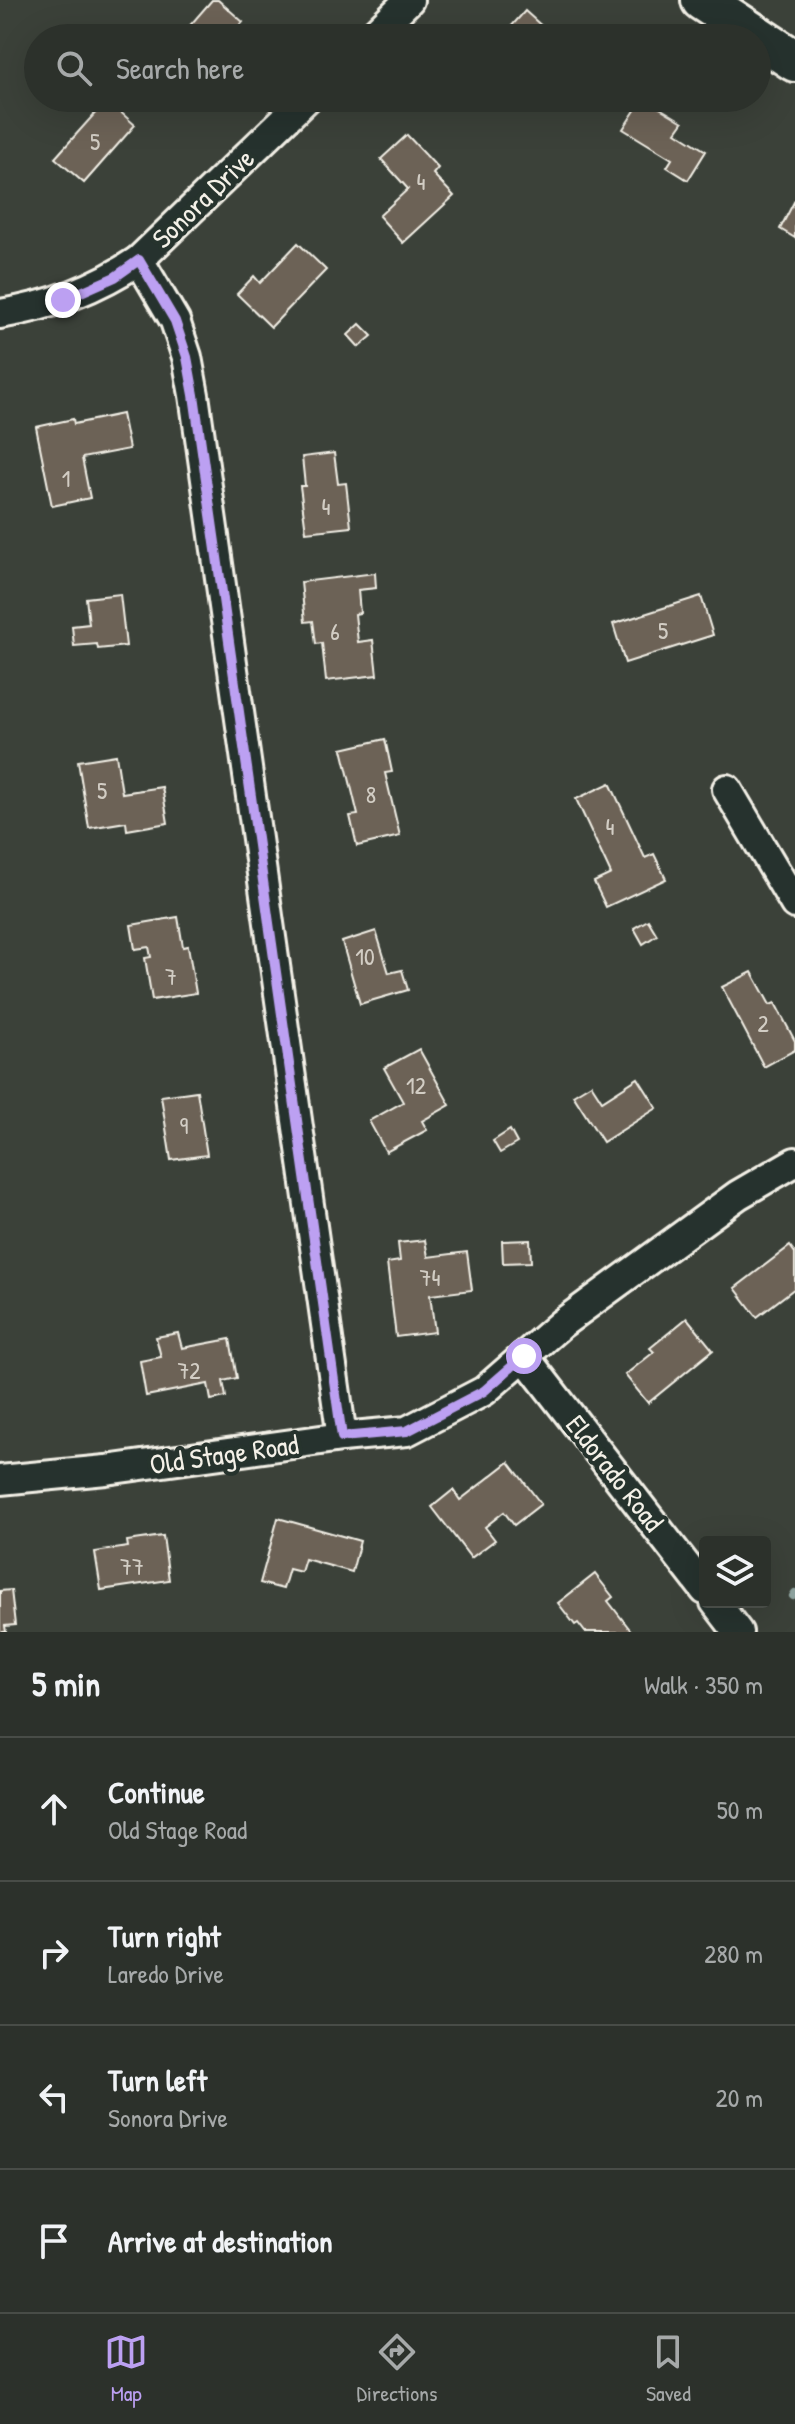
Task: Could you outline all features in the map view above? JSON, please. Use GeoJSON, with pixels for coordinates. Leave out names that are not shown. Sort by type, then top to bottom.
{"type":"FeatureCollection","features":[{"type":"Feature","properties":{"kind":"main road"},"geometry":{"type":"LineString","coordinates":[[702,0],[739,24]]}},
{"type":"Feature","properties":{"kind":"main road"},"geometry":{"type":"LineString","coordinates":[[771,45],[795,61]]}},
{"type":"Feature","properties":{"kind":"street"},"geometry":{"type":"LineString","coordinates":[[384,24],[409,0]]}},
{"type":"Feature","properties":{"kind":"street","name":"Sonora Drive"},"geometry":{"type":"LineString","coordinates":[[0,314],[63,300],[115,277],[139,260],[292,112]]}},
{"type":"Feature","properties":{"kind":"street"},"geometry":{"type":"LineString","coordinates":[[139,260],[175,321],[187,357],[194,395],[342,1437]]}},
{"type":"Feature","properties":{"kind":"street"},"geometry":{"type":"LineString","coordinates":[[727,789],[795,904]]}},
{"type":"Feature","properties":{"kind":"street","name":"Old Stage Road"},"geometry":{"type":"LineString","coordinates":[[0,1480],[106,1470],[342,1437],[407,1431],[484,1391],[561,1324],[738,1195],[795,1162]]}},
{"type":"Feature","properties":{"kind":"street","name":"Eldorado Road"},"geometry":{"type":"LineString","coordinates":[[524,1356],[699,1582]]}},
{"type":"Feature","properties":{"kind":"street"},"geometry":{"type":"LineString","coordinates":[[720,1608],[738,1632]]}},
{"type":"Feature","properties":{"kind":"building"},"geometry":{"type":"Polygon","coordinates":[[[212,0],[218,0],[243,22],[241,24],[191,24],[212,0]]]}},
{"type":"Feature","properties":{"kind":"building"},"geometry":{"type":"Polygon","coordinates":[[[525,11],[539,24],[513,24],[525,11]]]}},
{"type":"Feature","properties":{"kind":"building"},"geometry":{"type":"Polygon","coordinates":[[[96,112],[120,112],[135,125],[84,183],[55,158],[96,112]]]}},
{"type":"Feature","properties":{"kind":"building"},"geometry":{"type":"Polygon","coordinates":[[[634,112],[666,112],[683,122],[676,132],[706,151],[688,180],[667,167],[672,159],[623,129],[634,112]]]}},
{"type":"Feature","properties":{"kind":"building"},"geometry":{"type":"Polygon","coordinates":[[[407,135],[438,168],[433,174],[454,196],[403,243],[379,216],[408,189],[381,159],[407,135]]]}},
{"type":"Feature","properties":{"kind":"building"},"geometry":{"type":"Polygon","coordinates":[[[795,200],[795,238],[780,229],[795,200]]]}},
{"type":"Feature","properties":{"kind":"building"},"geometry":{"type":"Polygon","coordinates":[[[298,243],[326,270],[271,327],[237,294],[254,276],[260,283],[298,243]]]}},
{"type":"Feature","properties":{"kind":"building"},"geometry":{"type":"Polygon","coordinates":[[[360,324],[372,336],[359,347],[348,335],[360,324]]]}},
{"type":"Feature","properties":{"kind":"building"},"geometry":{"type":"Polygon","coordinates":[[[122,414],[129,449],[82,458],[90,498],[52,506],[36,427],[73,419],[74,424],[122,414]]]}},
{"type":"Feature","properties":{"kind":"building"},"geometry":{"type":"Polygon","coordinates":[[[334,453],[338,484],[346,483],[351,527],[306,532],[300,486],[305,486],[302,457],[334,453]]]}},
{"type":"Feature","properties":{"kind":"building"},"geometry":{"type":"Polygon","coordinates":[[[375,573],[376,588],[358,590],[360,613],[355,614],[358,642],[373,640],[377,675],[326,681],[322,643],[316,644],[313,621],[305,622],[301,582],[375,573]]]}},
{"type":"Feature","properties":{"kind":"building"},"geometry":{"type":"Polygon","coordinates":[[[120,594],[126,646],[98,649],[97,644],[74,646],[72,626],[89,624],[86,598],[120,594]]]}},
{"type":"Feature","properties":{"kind":"building"},"geometry":{"type":"Polygon","coordinates":[[[701,596],[713,635],[625,663],[613,624],[701,596]]]}},
{"type":"Feature","properties":{"kind":"building"},"geometry":{"type":"Polygon","coordinates":[[[385,739],[392,772],[385,773],[400,836],[357,846],[350,816],[358,815],[342,749],[385,739]]]}},
{"type":"Feature","properties":{"kind":"building"},"geometry":{"type":"Polygon","coordinates":[[[116,755],[122,793],[162,787],[168,823],[127,830],[126,822],[89,828],[78,761],[116,755]]]}},
{"type":"Feature","properties":{"kind":"building"},"geometry":{"type":"Polygon","coordinates":[[[610,783],[645,858],[654,854],[666,879],[606,907],[594,882],[611,874],[576,799],[610,783]]]}},
{"type":"Feature","properties":{"kind":"building"},"geometry":{"type":"Polygon","coordinates":[[[178,917],[183,947],[188,946],[196,993],[152,1000],[145,958],[151,957],[149,947],[135,949],[131,925],[178,917]]]}},
{"type":"Feature","properties":{"kind":"building"},"geometry":{"type":"Polygon","coordinates":[[[648,920],[657,935],[643,944],[634,928],[648,920]]]}},
{"type":"Feature","properties":{"kind":"building"},"geometry":{"type":"Polygon","coordinates":[[[376,931],[389,973],[402,970],[408,990],[360,1004],[342,942],[376,931]]]}},
{"type":"Feature","properties":{"kind":"building"},"geometry":{"type":"Polygon","coordinates":[[[752,972],[770,1005],[775,1003],[795,1041],[795,1050],[764,1067],[722,987],[752,972]]]}},
{"type":"Feature","properties":{"kind":"building"},"geometry":{"type":"Polygon","coordinates":[[[419,1049],[450,1105],[422,1121],[427,1130],[386,1152],[369,1121],[403,1102],[384,1068],[419,1049]]]}},
{"type":"Feature","properties":{"kind":"building"},"geometry":{"type":"Polygon","coordinates":[[[638,1078],[657,1108],[603,1142],[573,1095],[591,1084],[602,1101],[638,1078]]]}},
{"type":"Feature","properties":{"kind":"building"},"geometry":{"type":"Polygon","coordinates":[[[197,1091],[207,1155],[171,1160],[161,1096],[197,1091]]]}},
{"type":"Feature","properties":{"kind":"building"},"geometry":{"type":"Polygon","coordinates":[[[510,1130],[517,1143],[500,1153],[493,1141],[510,1130]]]}},
{"type":"Feature","properties":{"kind":"building"},"geometry":{"type":"Polygon","coordinates":[[[425,1240],[428,1257],[467,1252],[472,1290],[430,1295],[435,1332],[396,1337],[387,1263],[400,1261],[398,1243],[425,1240]]]}},
{"type":"Feature","properties":{"kind":"building"},"geometry":{"type":"Polygon","coordinates":[[[530,1240],[531,1262],[503,1263],[502,1241],[530,1240]]]}},
{"type":"Feature","properties":{"kind":"building"},"geometry":{"type":"Polygon","coordinates":[[[790,1246],[795,1253],[795,1288],[757,1317],[735,1288],[790,1246]]]}},
{"type":"Feature","properties":{"kind":"building"},"geometry":{"type":"Polygon","coordinates":[[[687,1318],[713,1350],[648,1403],[625,1375],[654,1352],[650,1348],[687,1318]]]}},
{"type":"Feature","properties":{"kind":"building"},"geometry":{"type":"Polygon","coordinates":[[[178,1333],[182,1348],[230,1339],[237,1378],[223,1381],[226,1397],[211,1400],[208,1384],[146,1396],[140,1361],[161,1357],[156,1337],[178,1333]]]}},
{"type":"Feature","properties":{"kind":"building"},"geometry":{"type":"Polygon","coordinates":[[[509,1462],[541,1504],[514,1525],[504,1512],[485,1527],[495,1540],[471,1558],[432,1507],[453,1490],[460,1500],[509,1462]]]}},
{"type":"Feature","properties":{"kind":"building"},"geometry":{"type":"Polygon","coordinates":[[[278,1518],[360,1541],[352,1572],[305,1559],[301,1572],[289,1569],[283,1589],[260,1583],[278,1518]]]}},
{"type":"Feature","properties":{"kind":"building"},"geometry":{"type":"Polygon","coordinates":[[[163,1536],[169,1580],[101,1590],[95,1552],[128,1547],[127,1541],[163,1536]]]}},
{"type":"Feature","properties":{"kind":"building"},"geometry":{"type":"Polygon","coordinates":[[[595,1574],[613,1597],[608,1601],[632,1632],[585,1632],[578,1623],[575,1625],[558,1603],[595,1574]]]}},
{"type":"Feature","properties":{"kind":"building"},"geometry":{"type":"Polygon","coordinates":[[[11,1590],[15,1625],[5,1626],[6,1632],[0,1632],[0,1591],[11,1590]]]}},
{"type":"Feature","properties":{"kind":"route"},"geometry":{"type":"LineString","coordinates":[[63,300],[115,277],[139,260],[175,321],[187,357],[342,1437],[407,1431],[484,1391],[524,1356]]}}]}
